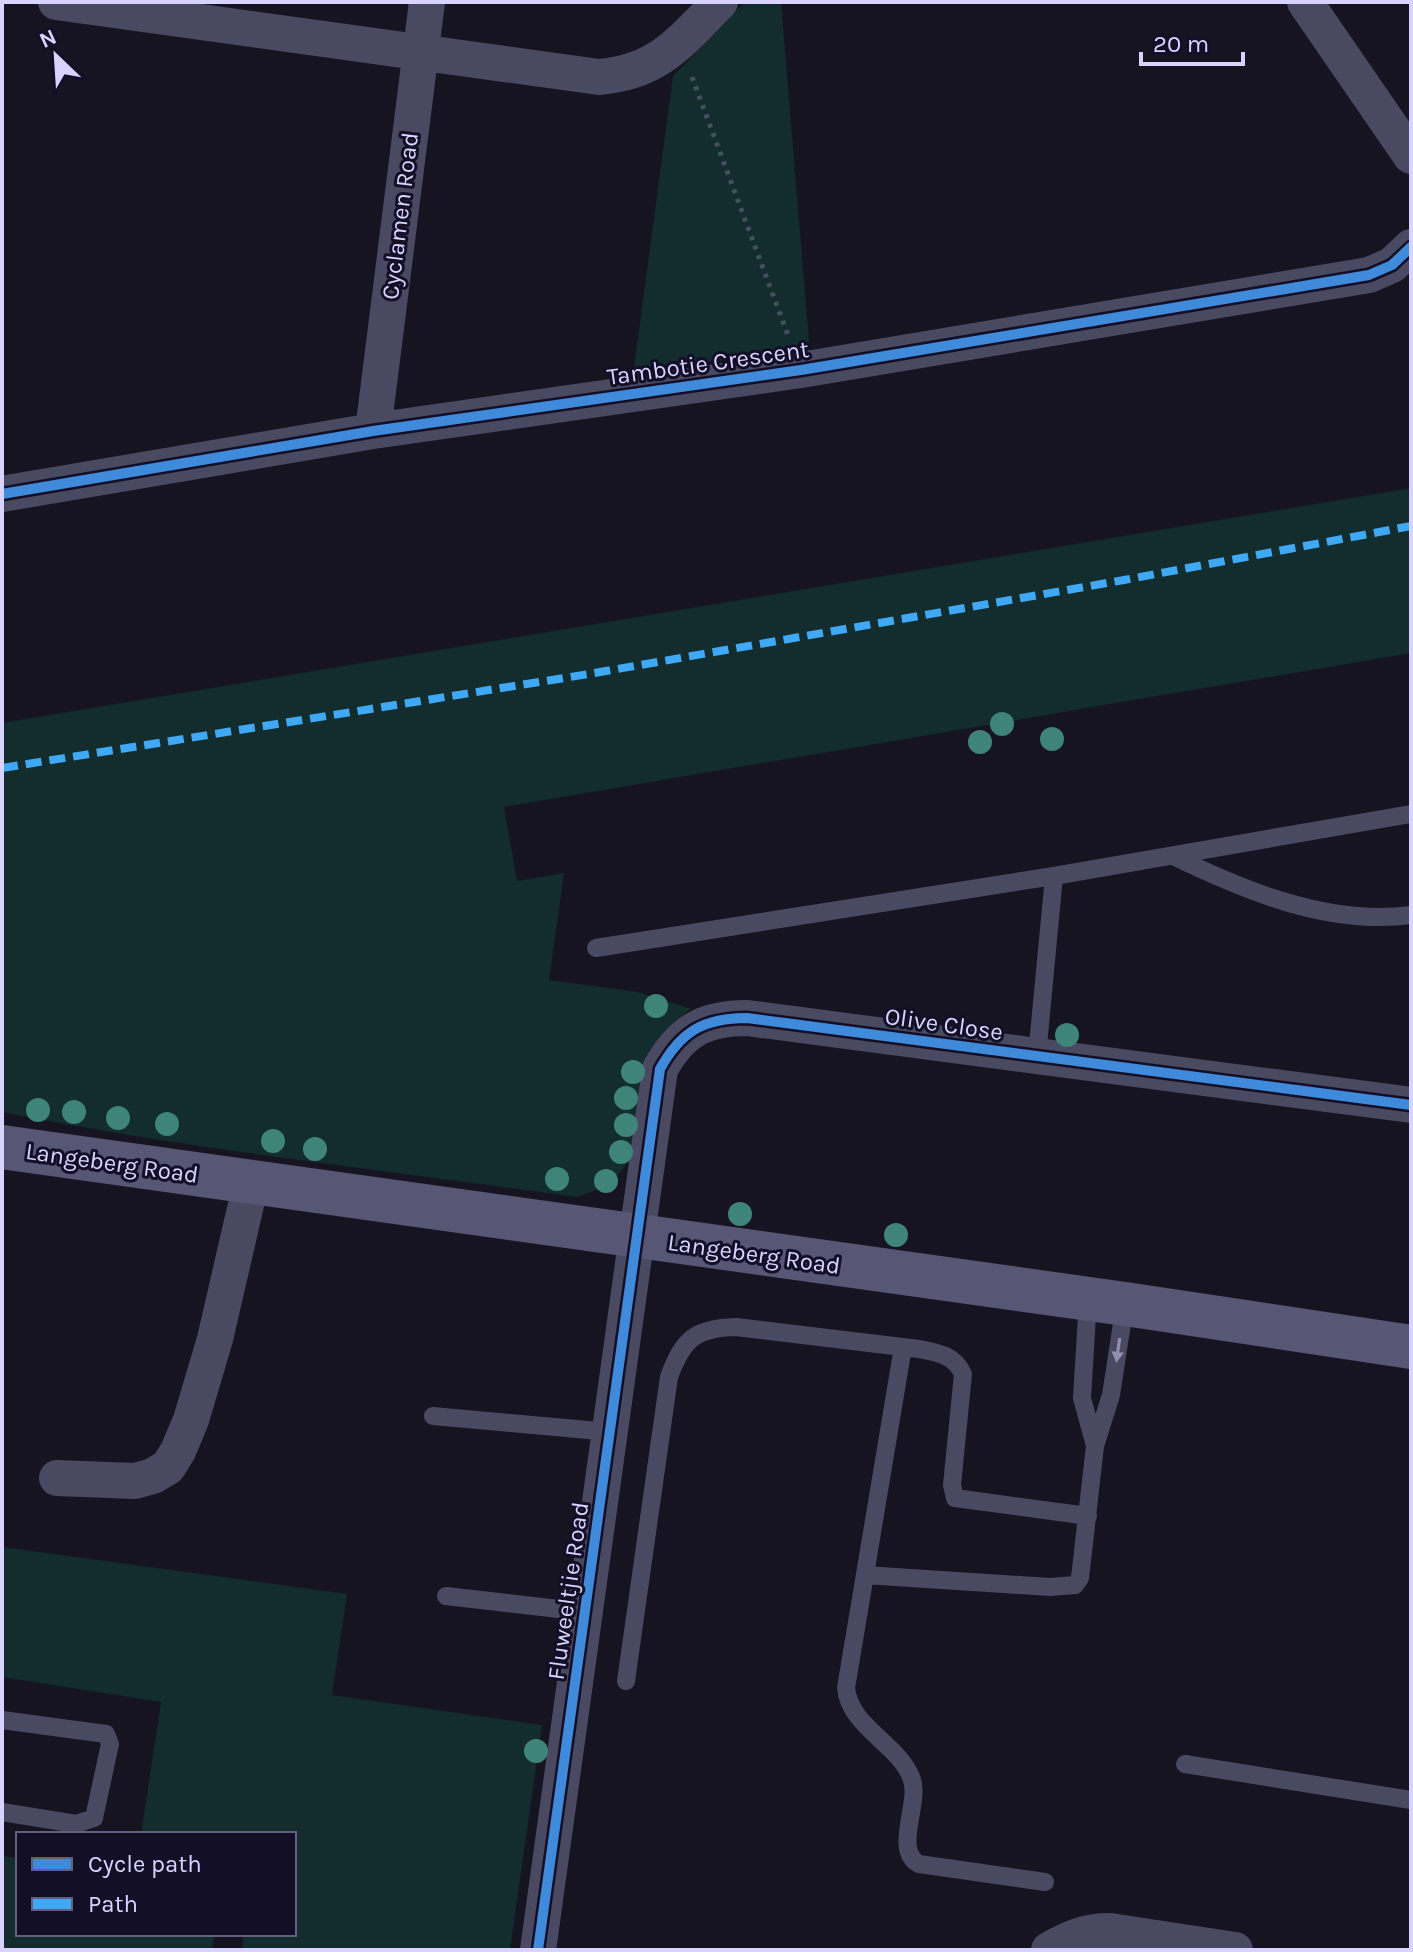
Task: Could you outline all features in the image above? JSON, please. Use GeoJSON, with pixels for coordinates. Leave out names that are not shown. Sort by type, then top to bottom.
{"type":"FeatureCollection","features":[{"type":"Feature","properties":{"kind":"main road","name":"Langeberg Road"},"geometry":{"type":"LineString","coordinates":[[2,1147],[1411,1347]]}},
{"type":"Feature","properties":{"kind":"street"},"geometry":{"type":"LineString","coordinates":[[56,2],[599,77],[632,72],[647,66],[680,42],[720,2]]}},
{"type":"Feature","properties":{"kind":"street","name":"Cyclamen Road"},"geometry":{"type":"LineString","coordinates":[[373,431],[427,2]]}},
{"type":"Feature","properties":{"kind":"street"},"geometry":{"type":"LineString","coordinates":[[1305,2],[1411,156]]}},
{"type":"Feature","properties":{"kind":"street","name":"Tambotie Crescent"},"geometry":{"type":"LineString","coordinates":[[2,494],[373,431],[801,370],[1369,275],[1392,265],[1411,247]]}},
{"type":"Feature","properties":{"kind":"street","name":"Olive Close"},"geometry":{"type":"LineString","coordinates":[[637,1238],[660,1069],[682,1039],[722,1018],[747,1018],[1411,1105]]}},
{"type":"Feature","properties":{"kind":"street"},"geometry":{"type":"LineString","coordinates":[[57,1478],[135,1481],[153,1476],[168,1467],[191,1420],[215,1339],[251,1183]]}},
{"type":"Feature","properties":{"kind":"street","name":"Fluweeltjie Road"},"geometry":{"type":"LineString","coordinates":[[538,1950],[637,1238]]}},
{"type":"Feature","properties":{"kind":"street"},"geometry":{"type":"LineString","coordinates":[[1049,1950],[1070,1938],[1092,1931],[1235,1950]]}},
{"type":"Feature","properties":{"kind":"lane"},"geometry":{"type":"LineString","coordinates":[[596,948],[1054,876],[1411,814]]}},
{"type":"Feature","properties":{"kind":"lane"},"geometry":{"type":"LineString","coordinates":[[1173,856],[1217,878],[1291,903],[1354,917],[1411,915]]}},
{"type":"Feature","properties":{"kind":"lane"},"geometry":{"type":"LineString","coordinates":[[1037,1056],[1054,876]]}},
{"type":"Feature","properties":{"kind":"lane"},"geometry":{"type":"LineString","coordinates":[[865,1575],[1050,1587],[1075,1585],[1080,1578],[1095,1446],[1111,1395],[1106,1302]]}},
{"type":"Feature","properties":{"kind":"lane"},"geometry":{"type":"LineString","coordinates":[[1095,1446],[1082,1398],[1106,1302]]}},
{"type":"Feature","properties":{"kind":"lane"},"geometry":{"type":"LineString","coordinates":[[626,1681],[669,1377],[677,1355],[690,1338],[717,1327],[903,1347],[948,1356],[959,1365],[963,1374],[952,1485],[955,1498],[1088,1516]]}},
{"type":"Feature","properties":{"kind":"lane"},"geometry":{"type":"LineString","coordinates":[[903,1347],[846,1688],[847,1698],[853,1711],[909,1772],[913,1781],[907,1846],[910,1857],[919,1864],[1045,1882]]}},
{"type":"Feature","properties":{"kind":"lane"},"geometry":{"type":"LineString","coordinates":[[433,1416],[610,1432]]}},
{"type":"Feature","properties":{"kind":"lane"},"geometry":{"type":"LineString","coordinates":[[446,1596],[585,1612]]}},
{"type":"Feature","properties":{"kind":"lane"},"geometry":{"type":"LineString","coordinates":[[2,1720],[106,1734],[110,1744],[94,1818],[76,1824],[2,1812]]}},
{"type":"Feature","properties":{"kind":"lane"},"geometry":{"type":"LineString","coordinates":[[1185,1764],[1411,1800]]}},
{"type":"Feature","properties":{"kind":"path"},"geometry":{"type":"LineString","coordinates":[[680,42],[801,370]]}},
{"type":"Feature","properties":{"kind":"green space"},"geometry":{"type":"Polygon","coordinates":[[[745,2],[781,2],[810,353],[634,368],[673,76],[745,2]]]}},
{"type":"Feature","properties":{"kind":"green space"},"geometry":{"type":"Polygon","coordinates":[[[1411,488],[1411,653],[504,807],[517,881],[564,873],[549,980],[638,992],[691,1009],[669,1027],[652,1049],[645,1066],[634,1146],[628,1162],[617,1176],[600,1188],[576,1197],[217,1148],[2,1112],[2,723],[1411,488]]]}},
{"type":"Feature","properties":{"kind":"green space"},"geometry":{"type":"Polygon","coordinates":[[[2,1547],[347,1594],[332,1695],[542,1725],[510,1950],[242,1950],[244,1936],[296,1936],[296,1832],[141,1832],[161,1702],[2,1677],[2,1547]]]}},
{"type":"Feature","properties":{"kind":"green space"},"geometry":{"type":"Polygon","coordinates":[[[2,1856],[16,1858],[16,1936],[214,1936],[212,1950],[2,1950],[2,1856]]]}},
{"type":"Feature","properties":{"kind":"marked path"},"geometry":{"type":"LineString","coordinates":[[2,768],[589,674],[1411,526]]}},
{"type":"Feature","properties":{"kind":"cycle path"},"geometry":{"type":"LineString","coordinates":[[2,494],[373,431],[801,370],[1369,275],[1392,265],[1411,247]]}},
{"type":"Feature","properties":{"kind":"cycle path"},"geometry":{"type":"LineString","coordinates":[[538,1950],[660,1069],[685,1036],[706,1024],[747,1018],[1411,1105]]}}]}
